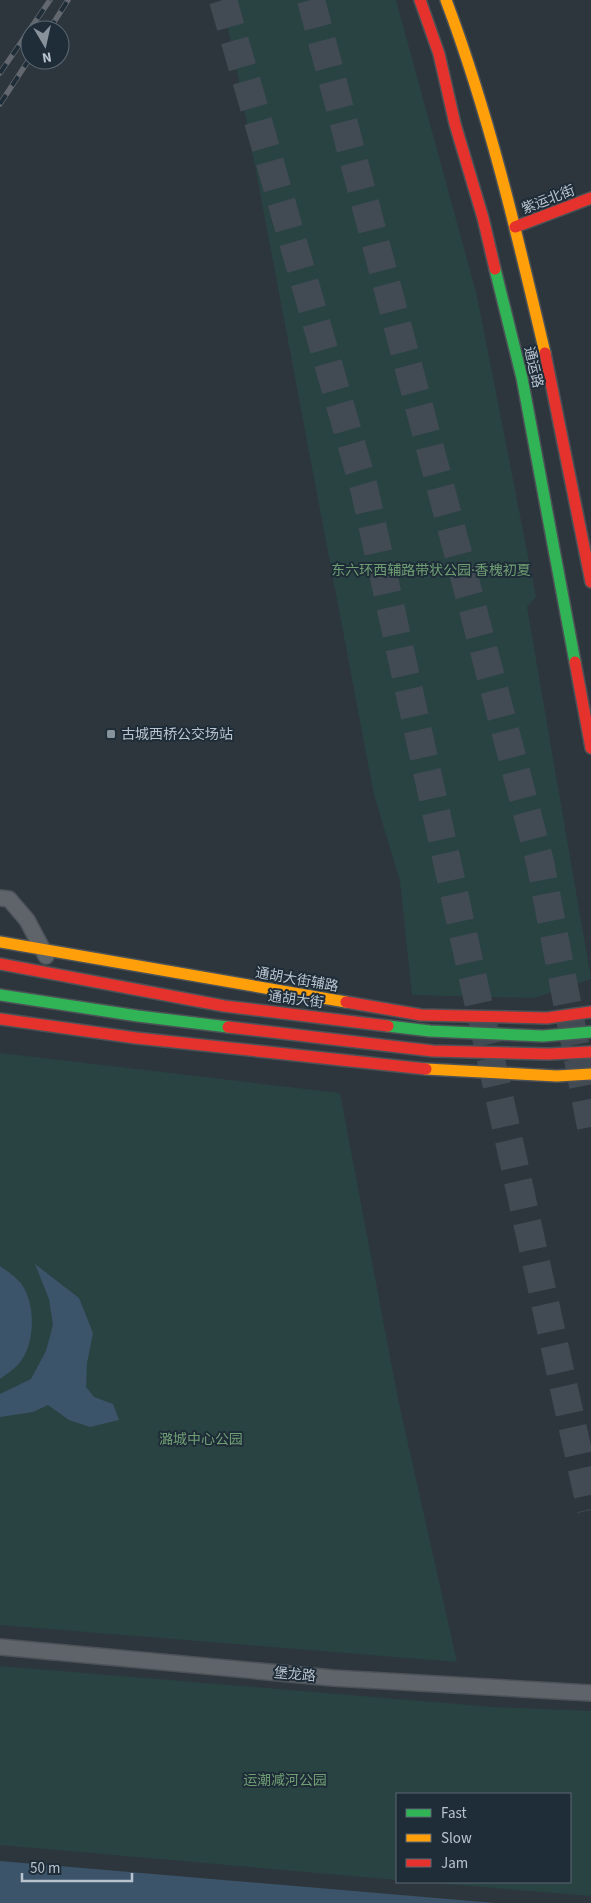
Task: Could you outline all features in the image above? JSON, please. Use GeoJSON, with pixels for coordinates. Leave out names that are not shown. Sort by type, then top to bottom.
{"type":"FeatureCollection","features":[{"type":"Feature","properties":{"kind":"main road","name":"通运路"},"geometry":{"type":"LineString","coordinates":[[420,0],[439,54],[455,124],[483,218],[522,378],[591,748]]}},
{"type":"Feature","properties":{"kind":"main road","name":"通运路"},"geometry":{"type":"LineString","coordinates":[[446,0],[468,59],[515,227],[552,380],[591,582]]}},
{"type":"Feature","properties":{"kind":"main road","name":"紫运北街"},"geometry":{"type":"LineString","coordinates":[[515,227],[591,198]]}},
{"type":"Feature","properties":{"kind":"main road","name":"通胡大街辅路"},"geometry":{"type":"LineString","coordinates":[[0,942],[421,1015],[547,1018],[591,1012]]}},
{"type":"Feature","properties":{"kind":"main road","name":"通胡大街"},"geometry":{"type":"LineString","coordinates":[[0,964],[224,1006],[430,1031],[543,1036],[591,1032]]}},
{"type":"Feature","properties":{"kind":"main road"},"geometry":{"type":"LineString","coordinates":[[0,995],[138,1016],[432,1051],[548,1054],[591,1052]]}},
{"type":"Feature","properties":{"kind":"main road"},"geometry":{"type":"LineString","coordinates":[[0,1019],[136,1038],[442,1071],[557,1076],[591,1074]]}},
{"type":"Feature","properties":{"kind":"street"},"geometry":{"type":"LineString","coordinates":[[0,898],[9,899],[27,920],[43,949],[51,974]]}},
{"type":"Feature","properties":{"kind":"street","name":"堡龙路"},"geometry":{"type":"LineString","coordinates":[[0,1647],[333,1678],[591,1693]]}},
{"type":"Feature","properties":{"kind":"green space","name":"东六环西辅路带状公园·香槐初夏"},"geometry":{"type":"Polygon","coordinates":[[[222,0],[396,0],[477,296],[536,597],[527,607],[591,979],[534,998],[412,995],[400,881],[374,795],[222,0]]]}},
{"type":"Feature","properties":{"kind":"green space","name":"潞城中心公园"},"geometry":{"type":"Polygon","coordinates":[[[0,1053],[340,1093],[398,1399],[457,1662],[0,1625],[0,1053]]]}},
{"type":"Feature","properties":{"kind":"green space","name":"运潮减河公园"},"geometry":{"type":"Polygon","coordinates":[[[0,1666],[493,1707],[591,1711],[591,1896],[433,1883],[571,1883],[571,1793],[396,1793],[396,1880],[0,1845],[0,1666]]]}},
{"type":"Feature","properties":{"kind":"water"},"geometry":{"type":"Polygon","coordinates":[[[35,1264],[79,1298],[93,1333],[87,1363],[86,1387],[94,1397],[113,1404],[119,1420],[90,1427],[69,1420],[48,1405],[33,1412],[0,1417],[0,1394],[31,1379],[46,1351],[53,1325],[49,1299],[35,1264]]]}},
{"type":"Feature","properties":{"kind":"water"},"geometry":{"type":"Polygon","coordinates":[[[0,1266],[16,1278],[24,1288],[31,1308],[32,1320],[26,1353],[17,1366],[0,1379],[0,1266]]]}},
{"type":"Feature","properties":{"kind":"water"},"geometry":{"type":"Polygon","coordinates":[[[0,1861],[495,1903],[0,1903],[0,1861]]]}},
{"type":"Feature","properties":{"kind":"tunnel"},"geometry":{"type":"LineString","coordinates":[[223,0],[364,488],[591,1510]]}},
{"type":"Feature","properties":{"kind":"tunnel"},"geometry":{"type":"LineString","coordinates":[[311,0],[540,862],[591,1127]]}},
{"type":"Feature","properties":{"kind":"railway"},"geometry":{"type":"LineString","coordinates":[[0,73],[50,0]]}},
{"type":"Feature","properties":{"kind":"railway"},"geometry":{"type":"LineString","coordinates":[[55,20],[68,0]]}},
{"type":"Feature","properties":{"kind":"railway"},"geometry":{"type":"LineString","coordinates":[[0,104],[22,70]]}},
{"type":"Feature","properties":{"kind":"traffic: fast"},"geometry":{"type":"LineString","coordinates":[[495,269],[522,378],[575,662]]}},
{"type":"Feature","properties":{"kind":"traffic: fast"},"geometry":{"type":"LineString","coordinates":[[0,995],[138,1016],[228,1027]]}},
{"type":"Feature","properties":{"kind":"traffic: fast"},"geometry":{"type":"LineString","coordinates":[[388,1026],[430,1031],[543,1036],[591,1032]]}},
{"type":"Feature","properties":{"kind":"traffic: slow"},"geometry":{"type":"LineString","coordinates":[[446,0],[489,130],[513,219],[545,353]]}},
{"type":"Feature","properties":{"kind":"traffic: slow"},"geometry":{"type":"LineString","coordinates":[[0,942],[346,1002]]}},
{"type":"Feature","properties":{"kind":"traffic: slow"},"geometry":{"type":"LineString","coordinates":[[426,1069],[557,1076],[591,1074]]}},
{"type":"Feature","properties":{"kind":"traffic: jam"},"geometry":{"type":"LineString","coordinates":[[420,0],[439,54],[455,124],[483,218],[495,269]]}},
{"type":"Feature","properties":{"kind":"traffic: jam"},"geometry":{"type":"LineString","coordinates":[[515,227],[591,198]]}},
{"type":"Feature","properties":{"kind":"traffic: jam"},"geometry":{"type":"LineString","coordinates":[[545,353],[591,582]]}},
{"type":"Feature","properties":{"kind":"traffic: jam"},"geometry":{"type":"LineString","coordinates":[[575,662],[591,748]]}},
{"type":"Feature","properties":{"kind":"traffic: jam"},"geometry":{"type":"LineString","coordinates":[[0,964],[224,1006],[388,1026]]}},
{"type":"Feature","properties":{"kind":"traffic: jam"},"geometry":{"type":"LineString","coordinates":[[346,1002],[421,1015],[547,1018],[591,1012]]}},
{"type":"Feature","properties":{"kind":"traffic: jam"},"geometry":{"type":"LineString","coordinates":[[0,1019],[136,1038],[426,1069]]}},
{"type":"Feature","properties":{"kind":"traffic: jam"},"geometry":{"type":"LineString","coordinates":[[228,1027],[433,1051],[548,1054],[591,1052]]}},
{"type":"Feature","properties":{"kind":"place","name":"古城西桥公交场站"},"geometry":{"type":"Point","coordinates":[111,734]}}]}
